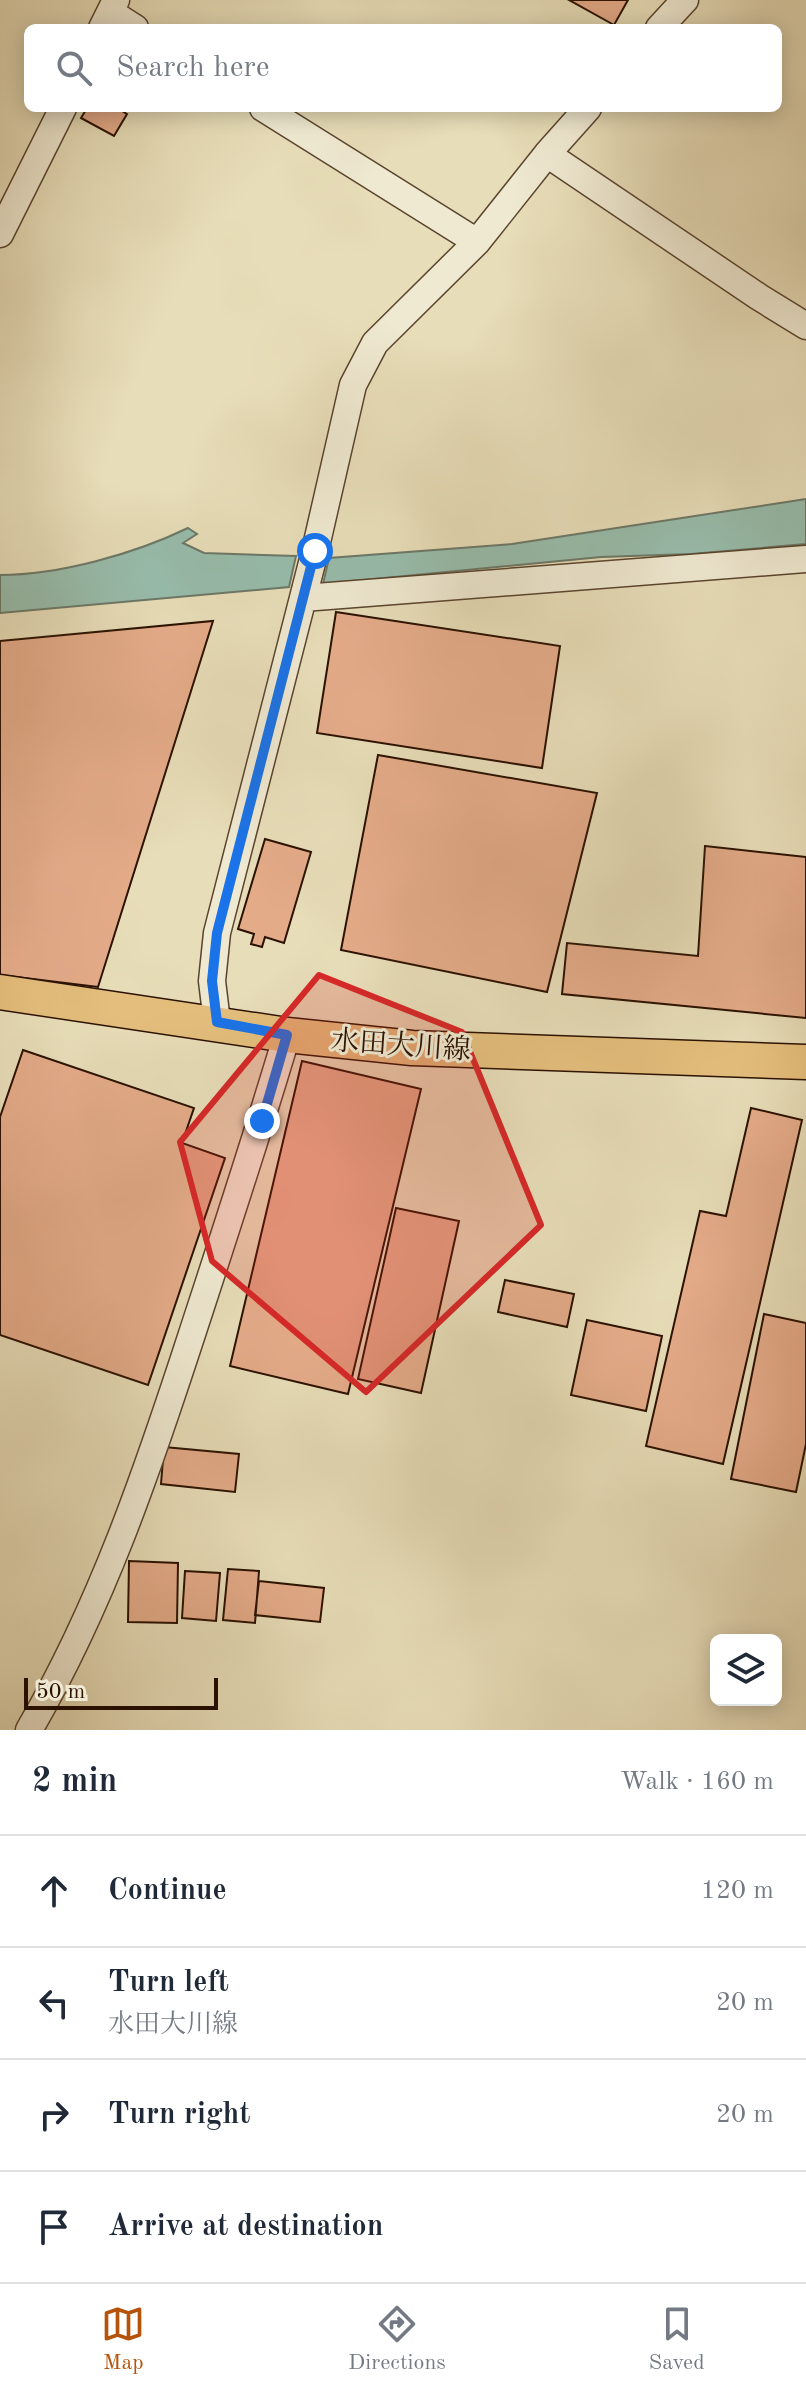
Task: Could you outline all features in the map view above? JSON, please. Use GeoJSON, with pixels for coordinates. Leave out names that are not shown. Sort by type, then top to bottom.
{"type":"FeatureCollection","features":[{"type":"Feature","properties":{"kind":"main road","name":"水田大川線"},"geometry":{"type":"LineString","coordinates":[[0,992],[217,1022],[287,1035],[412,1048],[806,1062]]}},
{"type":"Feature","properties":{"kind":"street"},"geometry":{"type":"LineString","coordinates":[[663,24],[685,0]]}},
{"type":"Feature","properties":{"kind":"street"},"geometry":{"type":"LineString","coordinates":[[109,13],[128,24]]}},
{"type":"Feature","properties":{"kind":"street"},"geometry":{"type":"LineString","coordinates":[[0,234],[61,112]]}},
{"type":"Feature","properties":{"kind":"street"},"geometry":{"type":"LineString","coordinates":[[269,112],[477,242]]}},
{"type":"Feature","properties":{"kind":"street"},"geometry":{"type":"LineString","coordinates":[[217,1022],[212,981],[217,933],[303,598],[353,385],[375,343],[477,242],[584,112]]}},
{"type":"Feature","properties":{"kind":"street"},"geometry":{"type":"LineString","coordinates":[[547,154],[806,326]]}},
{"type":"Feature","properties":{"kind":"street"},"geometry":{"type":"LineString","coordinates":[[303,598],[806,559]]}},
{"type":"Feature","properties":{"kind":"street"},"geometry":{"type":"LineString","coordinates":[[29,1730],[54,1687],[117,1552],[184,1357],[287,1035]]}},
{"type":"Feature","properties":{"kind":"highlighted area"},"geometry":{"type":"Polygon","coordinates":[[[319,975],[462,1032],[541,1225],[366,1392],[212,1261],[180,1142],[319,975]]]}},
{"type":"Feature","properties":{"kind":"shaded area"},"geometry":{"type":"Polygon","coordinates":[[[806,499],[806,544],[691,554],[601,557],[323,584],[329,558],[512,544],[806,499]]]}},
{"type":"Feature","properties":{"kind":"shaded area"},"geometry":{"type":"Polygon","coordinates":[[[188,528],[197,534],[183,543],[204,553],[296,556],[289,587],[0,613],[0,575],[47,571],[96,561],[188,528]]]}},
{"type":"Feature","properties":{"kind":"building"},"geometry":{"type":"Polygon","coordinates":[[[569,0],[628,0],[612,24],[569,0]]]}},
{"type":"Feature","properties":{"kind":"building"},"geometry":{"type":"Polygon","coordinates":[[[85,112],[127,114],[114,136],[81,118],[85,112]]]}},
{"type":"Feature","properties":{"kind":"building"},"geometry":{"type":"Polygon","coordinates":[[[336,612],[560,646],[542,768],[317,733],[336,612]]]}},
{"type":"Feature","properties":{"kind":"building"},"geometry":{"type":"Polygon","coordinates":[[[213,621],[98,987],[0,975],[0,641],[213,621]]]}},
{"type":"Feature","properties":{"kind":"building"},"geometry":{"type":"Polygon","coordinates":[[[378,755],[597,793],[547,992],[341,950],[378,755]]]}},
{"type":"Feature","properties":{"kind":"building"},"geometry":{"type":"Polygon","coordinates":[[[265,839],[311,852],[284,943],[265,937],[262,947],[251,944],[254,934],[238,929],[265,839]]]}},
{"type":"Feature","properties":{"kind":"building"},"geometry":{"type":"Polygon","coordinates":[[[705,846],[806,857],[806,1018],[562,994],[567,943],[698,956],[705,846]]]}},
{"type":"Feature","properties":{"kind":"building"},"geometry":{"type":"Polygon","coordinates":[[[23,1050],[194,1108],[182,1143],[225,1158],[148,1385],[0,1335],[0,1117],[23,1050]]]}},
{"type":"Feature","properties":{"kind":"building"},"geometry":{"type":"Polygon","coordinates":[[[302,1061],[421,1089],[348,1394],[230,1366],[302,1061]]]}},
{"type":"Feature","properties":{"kind":"building"},"geometry":{"type":"Polygon","coordinates":[[[751,1108],[802,1120],[723,1464],[646,1446],[700,1211],[726,1216],[751,1108]]]}},
{"type":"Feature","properties":{"kind":"building"},"geometry":{"type":"Polygon","coordinates":[[[396,1208],[459,1221],[421,1393],[358,1379],[396,1208]]]}},
{"type":"Feature","properties":{"kind":"building"},"geometry":{"type":"Polygon","coordinates":[[[505,1280],[574,1294],[567,1327],[498,1312],[505,1280]]]}},
{"type":"Feature","properties":{"kind":"building"},"geometry":{"type":"Polygon","coordinates":[[[764,1314],[806,1323],[806,1444],[796,1492],[731,1479],[764,1314]]]}},
{"type":"Feature","properties":{"kind":"building"},"geometry":{"type":"Polygon","coordinates":[[[587,1320],[662,1336],[646,1411],[571,1395],[587,1320]]]}},
{"type":"Feature","properties":{"kind":"building"},"geometry":{"type":"Polygon","coordinates":[[[164,1447],[239,1454],[235,1492],[161,1484],[164,1447]]]}},
{"type":"Feature","properties":{"kind":"building"},"geometry":{"type":"Polygon","coordinates":[[[129,1561],[178,1563],[177,1623],[128,1622],[129,1561]]]}},
{"type":"Feature","properties":{"kind":"building"},"geometry":{"type":"Polygon","coordinates":[[[228,1569],[259,1571],[255,1623],[223,1620],[228,1569]]]}},
{"type":"Feature","properties":{"kind":"building"},"geometry":{"type":"Polygon","coordinates":[[[185,1571],[220,1573],[216,1621],[182,1618],[185,1571]]]}},
{"type":"Feature","properties":{"kind":"building"},"geometry":{"type":"Polygon","coordinates":[[[259,1581],[324,1588],[320,1622],[255,1615],[259,1581]]]}},
{"type":"Feature","properties":{"kind":"route"},"geometry":{"type":"LineString","coordinates":[[262,1121],[287,1035],[217,1022],[212,981],[217,933],[315,551]]}}]}
